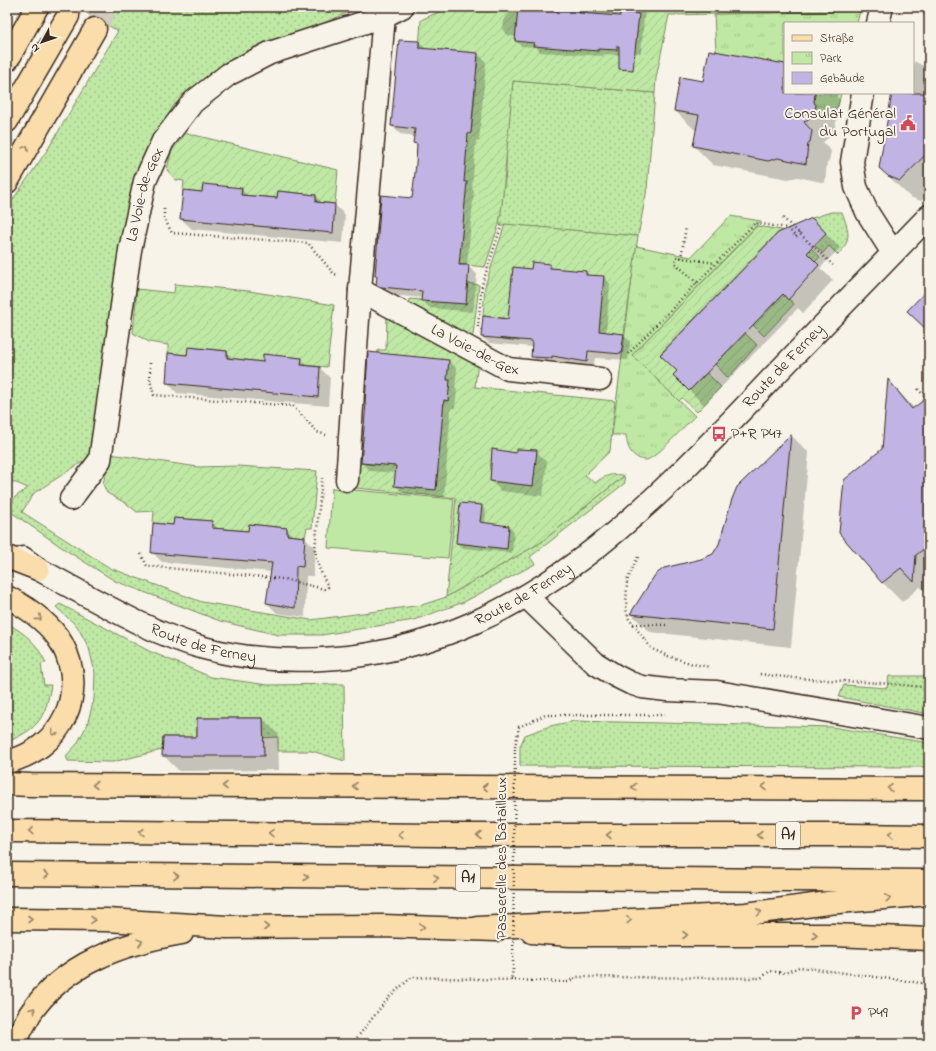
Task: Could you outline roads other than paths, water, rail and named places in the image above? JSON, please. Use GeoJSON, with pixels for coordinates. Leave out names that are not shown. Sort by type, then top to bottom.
{"type":"FeatureCollection","features":[{"type":"Feature","properties":{"kind":"main road"},"geometry":{"type":"LineString","coordinates":[[8,57],[37,7]]}},
{"type":"Feature","properties":{"kind":"main road"},"geometry":{"type":"LineString","coordinates":[[7,121],[68,16]]}},
{"type":"Feature","properties":{"kind":"main road"},"geometry":{"type":"LineString","coordinates":[[7,182],[95,29]]}},
{"type":"Feature","properties":{"kind":"main road"},"geometry":{"type":"LineString","coordinates":[[7,557],[38,569]]}},
{"type":"Feature","properties":{"kind":"main road"},"geometry":{"type":"LineString","coordinates":[[7,597],[42,620],[55,635],[70,664],[73,683],[68,711],[60,726],[50,739],[32,752],[7,762]]}},
{"type":"Feature","properties":{"kind":"main road"},"geometry":{"type":"LineString","coordinates":[[7,784],[929,789]]}},
{"type":"Feature","properties":{"kind":"main road","name":"A1"},"geometry":{"type":"LineString","coordinates":[[7,831],[440,835],[929,836]]}},
{"type":"Feature","properties":{"kind":"main road","name":"A1"},"geometry":{"type":"LineString","coordinates":[[7,874],[929,881]]}},
{"type":"Feature","properties":{"kind":"main road"},"geometry":{"type":"LineString","coordinates":[[478,928],[746,914],[828,903],[929,894]]}},
{"type":"Feature","properties":{"kind":"main road"},"geometry":{"type":"LineString","coordinates":[[7,919],[106,920],[227,927],[383,926],[478,928],[570,935],[834,935],[929,939]]}},
{"type":"Feature","properties":{"kind":"main road"},"geometry":{"type":"LineString","coordinates":[[14,1044],[30,1014],[40,1000],[63,979],[78,968],[110,952],[141,941],[227,927]]}},
{"type":"Feature","properties":{"kind":"street"},"geometry":{"type":"LineString","coordinates":[[878,22],[882,7]]}},
{"type":"Feature","properties":{"kind":"street","name":"La Voie-de-Gex"},"geometry":{"type":"LineString","coordinates":[[71,499],[100,460],[130,250],[145,181],[163,141],[193,102],[229,74],[270,53],[393,11],[360,290],[347,480]]}},
{"type":"Feature","properties":{"kind":"street"},"geometry":{"type":"LineString","coordinates":[[863,94],[852,162],[856,187],[867,212],[893,253]]}},
{"type":"Feature","properties":{"kind":"street","name":"Route de Ferney"},"geometry":{"type":"LineString","coordinates":[[7,547],[38,569],[121,614],[204,648],[245,656],[290,661],[366,655],[443,636],[497,613],[526,596],[562,572],[605,540],[671,482],[706,448],[929,216]]}},
{"type":"Feature","properties":{"kind":"street","name":"La Voie-de-Gex"},"geometry":{"type":"LineString","coordinates":[[360,290],[508,369],[600,379]]}},
{"type":"Feature","properties":{"kind":"street"},"geometry":{"type":"LineString","coordinates":[[526,596],[596,663],[616,676],[642,687],[667,690],[717,692],[929,728]]}},
{"type":"Feature","properties":{"kind":"tunnel"},"geometry":{"type":"LineString","coordinates":[[95,29],[107,7]]}},
{"type":"Feature","properties":{"kind":"place","name":"Consulat Général du Portugal"},"geometry":{"type":"Point","coordinates":[908,123]}},
{"type":"Feature","properties":{"kind":"place","name":"P+R P47"},"geometry":{"type":"Point","coordinates":[719,434]}},
{"type":"Feature","properties":{"kind":"place","name":"P49"},"geometry":{"type":"Point","coordinates":[856,1013]}}]}
